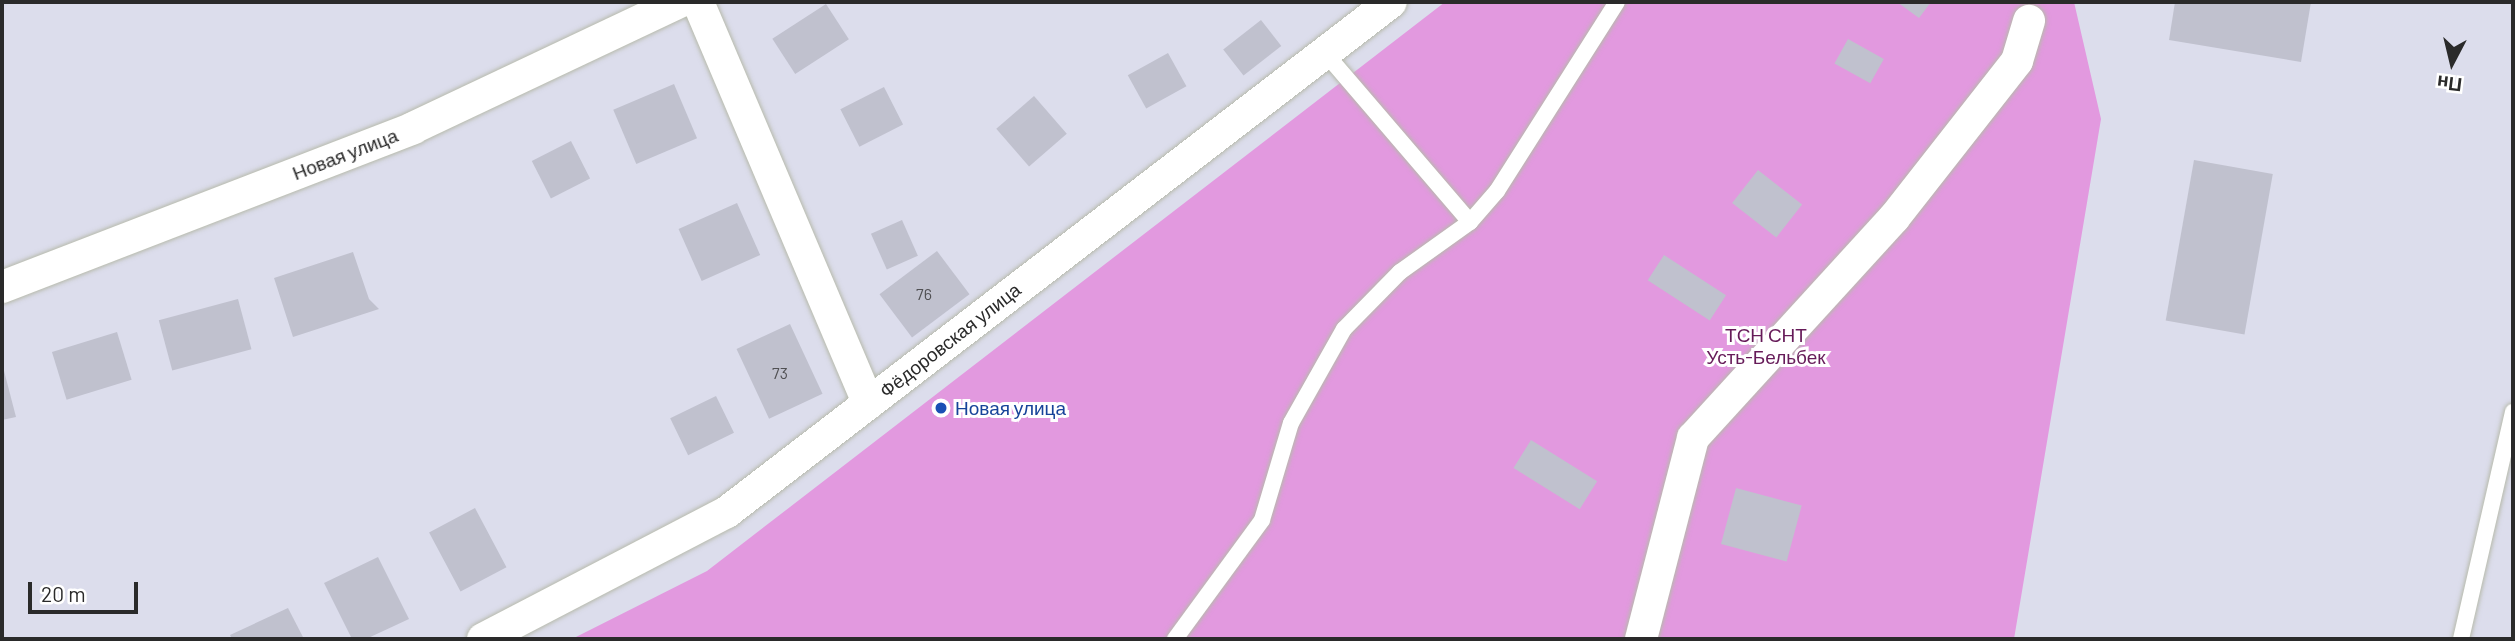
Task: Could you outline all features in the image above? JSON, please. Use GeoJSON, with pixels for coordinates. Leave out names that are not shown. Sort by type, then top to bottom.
{"type":"FeatureCollection","features":[{"type":"Feature","properties":{"kind":"street","name":"Новая улица"},"geometry":{"type":"LineString","coordinates":[[2,287],[413,128],[680,2]]}},
{"type":"Feature","properties":{"kind":"street"},"geometry":{"type":"LineString","coordinates":[[698,2],[868,403]]}},
{"type":"Feature","properties":{"kind":"street","name":"Фёдоровская улица"},"geometry":{"type":"LineString","coordinates":[[483,639],[727,512],[1391,2]]}},
{"type":"Feature","properties":{"kind":"street"},"geometry":{"type":"LineString","coordinates":[[1641,639],[1693,438],[1894,218],[2017,61],[2029,21]]}},
{"type":"Feature","properties":{"kind":"lane"},"geometry":{"type":"LineString","coordinates":[[1175,639],[1262,520],[1291,423],[1344,329],[1400,272],[1470,222],[1497,191],[1617,2]]}},
{"type":"Feature","properties":{"kind":"lane"},"geometry":{"type":"LineString","coordinates":[[1325,53],[1470,222]]}},
{"type":"Feature","properties":{"kind":"lane"},"geometry":{"type":"LineString","coordinates":[[2461,639],[2513,412]]}},
{"type":"Feature","properties":{"kind":"green space","name":"ТСН СНТ Усть-Бельбек"},"geometry":{"type":"Polygon","coordinates":[[[1445,2],[2074,2],[2101,119],[2014,639],[572,639],[707,571],[1445,2]]]}},
{"type":"Feature","properties":{"kind":"building"},"geometry":{"type":"Polygon","coordinates":[[[1897,2],[1931,2],[1919,18],[1897,2]]]}},
{"type":"Feature","properties":{"kind":"building"},"geometry":{"type":"Polygon","coordinates":[[[2175,2],[2311,2],[2301,62],[2169,40],[2175,2]]]}},
{"type":"Feature","properties":{"kind":"building"},"geometry":{"type":"Polygon","coordinates":[[[826,4],[849,39],[795,74],[772,39],[826,4]]]}},
{"type":"Feature","properties":{"kind":"building"},"geometry":{"type":"Polygon","coordinates":[[[1261,20],[1281,46],[1243,76],[1223,50],[1261,20]]]}},
{"type":"Feature","properties":{"kind":"building"},"geometry":{"type":"Polygon","coordinates":[[[1848,39],[1884,59],[1870,83],[1834,63],[1848,39]]]}},
{"type":"Feature","properties":{"kind":"building"},"geometry":{"type":"Polygon","coordinates":[[[1168,53],[1186,86],[1146,109],[1128,75],[1168,53]]]}},
{"type":"Feature","properties":{"kind":"building"},"geometry":{"type":"Polygon","coordinates":[[[674,84],[697,138],[636,164],[613,110],[674,84]]]}},
{"type":"Feature","properties":{"kind":"building"},"geometry":{"type":"Polygon","coordinates":[[[884,87],[903,124],[859,147],[840,109],[884,87]]]}},
{"type":"Feature","properties":{"kind":"building"},"geometry":{"type":"Polygon","coordinates":[[[1034,96],[1067,134],[1029,167],[996,129],[1034,96]]]}},
{"type":"Feature","properties":{"kind":"building"},"geometry":{"type":"Polygon","coordinates":[[[571,141],[590,178],[551,198],[532,161],[571,141]]]}},
{"type":"Feature","properties":{"kind":"building"},"geometry":{"type":"Polygon","coordinates":[[[2194,160],[2273,174],[2244,334],[2166,321],[2194,160]]]}},
{"type":"Feature","properties":{"kind":"building"},"geometry":{"type":"Polygon","coordinates":[[[1758,170],[1802,204],[1776,238],[1732,203],[1758,170]]]}},
{"type":"Feature","properties":{"kind":"building"},"geometry":{"type":"Polygon","coordinates":[[[737,203],[760,255],[702,281],[679,229],[737,203]]]}},
{"type":"Feature","properties":{"kind":"building"},"geometry":{"type":"Polygon","coordinates":[[[902,220],[918,256],[887,269],[871,234],[902,220]]]}},
{"type":"Feature","properties":{"kind":"building"},"geometry":{"type":"Polygon","coordinates":[[[937,251],[969,294],[912,337],[879,294],[937,251]]]}},
{"type":"Feature","properties":{"kind":"building"},"geometry":{"type":"Polygon","coordinates":[[[353,252],[369,299],[379,309],[293,337],[274,278],[353,252]]]}},
{"type":"Feature","properties":{"kind":"building"},"geometry":{"type":"Polygon","coordinates":[[[1664,255],[1726,295],[1710,320],[1648,280],[1664,255]]]}},
{"type":"Feature","properties":{"kind":"building"},"geometry":{"type":"Polygon","coordinates":[[[238,299],[251,349],[172,370],[159,320],[238,299]]]}},
{"type":"Feature","properties":{"kind":"building"},"geometry":{"type":"Polygon","coordinates":[[[790,324],[823,394],[769,419],[737,349],[790,324]]]}},
{"type":"Feature","properties":{"kind":"building"},"geometry":{"type":"Polygon","coordinates":[[[117,332],[132,380],[67,400],[52,352],[117,332]]]}},
{"type":"Feature","properties":{"kind":"building"},"geometry":{"type":"Polygon","coordinates":[[[2,363],[16,417],[2,420],[2,363]]]}},
{"type":"Feature","properties":{"kind":"building"},"geometry":{"type":"Polygon","coordinates":[[[716,396],[734,433],[688,455],[670,418],[716,396]]]}},
{"type":"Feature","properties":{"kind":"building"},"geometry":{"type":"Polygon","coordinates":[[[1531,440],[1597,481],[1580,509],[1514,468],[1531,440]]]}},
{"type":"Feature","properties":{"kind":"building"},"geometry":{"type":"Polygon","coordinates":[[[1736,488],[1802,506],[1787,562],[1721,544],[1736,488]]]}},
{"type":"Feature","properties":{"kind":"building"},"geometry":{"type":"Polygon","coordinates":[[[475,508],[506,567],[461,592],[429,532],[475,508]]]}},
{"type":"Feature","properties":{"kind":"building"},"geometry":{"type":"Polygon","coordinates":[[[378,557],[409,619],[366,639],[352,639],[324,583],[378,557]]]}},
{"type":"Feature","properties":{"kind":"building"},"geometry":{"type":"Polygon","coordinates":[[[288,608],[304,639],[232,639],[230,635],[288,608]]]}},
{"type":"Feature","properties":{"kind":"place","name":"Новая улица"},"geometry":{"type":"Point","coordinates":[941,408]}}]}
